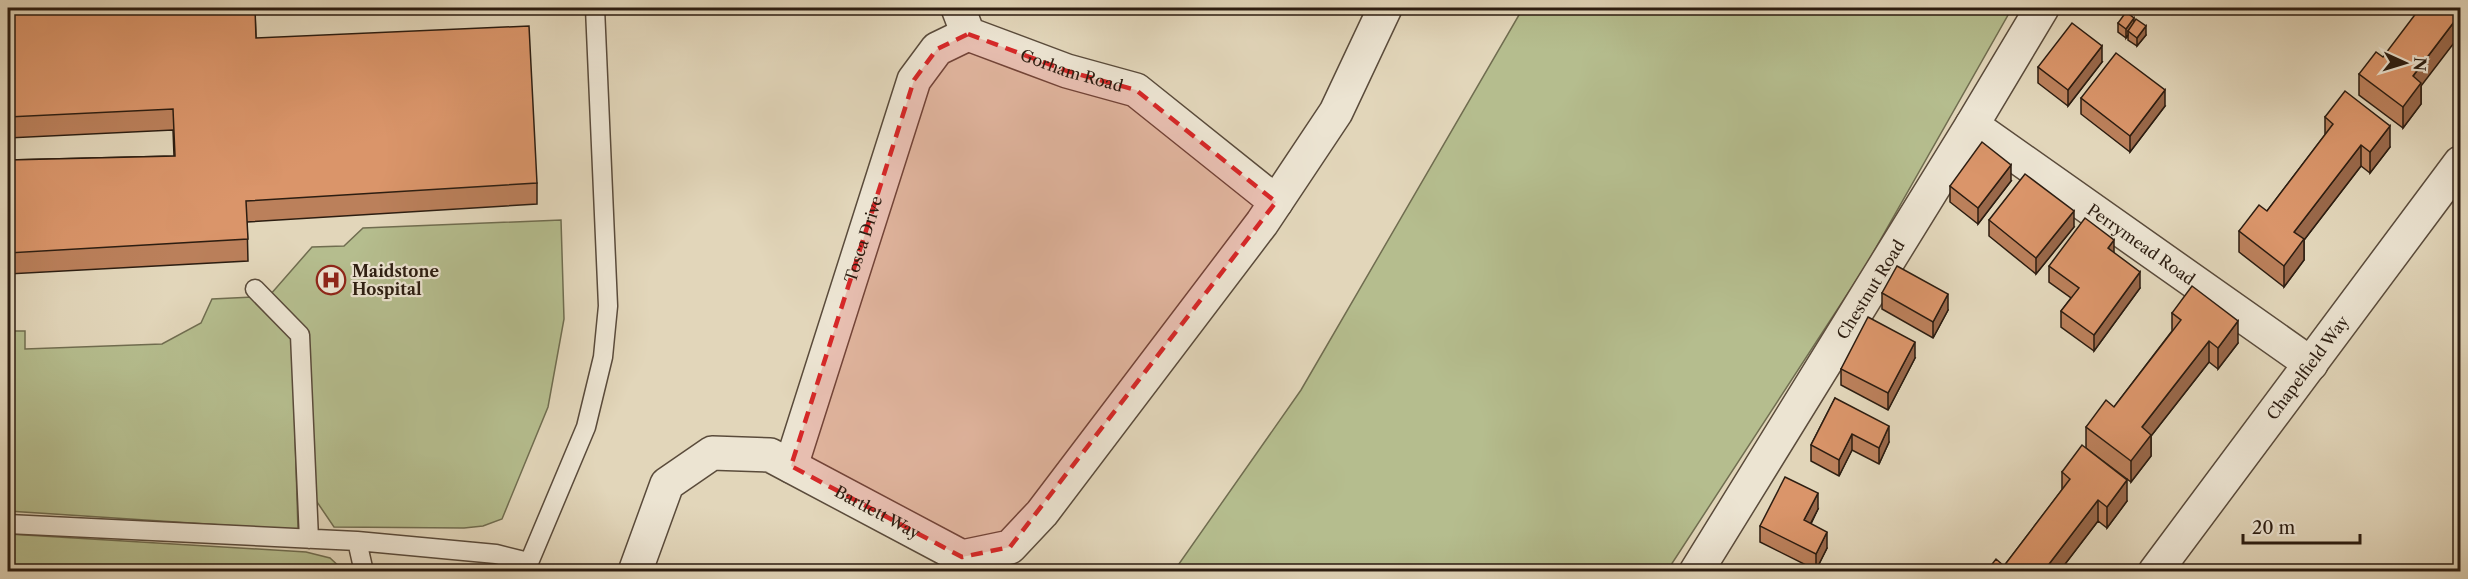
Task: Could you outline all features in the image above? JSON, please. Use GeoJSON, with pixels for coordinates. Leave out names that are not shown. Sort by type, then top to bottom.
{"type":"FeatureCollection","features":[{"type":"Feature","properties":{"kind":"street","name":"Bartlett Way"},"geometry":{"type":"LineString","coordinates":[[635,572],[667,484],[712,453],[770,455],[962,557],[1010,546],[1041,513],[1262,223],[1336,112],[1385,8]]}},
{"type":"Feature","properties":{"kind":"street","name":"Chestnut Road"},"geometry":{"type":"LineString","coordinates":[[1696,572],[2042,8]]}},
{"type":"Feature","properties":{"kind":"street","name":"Gorham Road"},"geometry":{"type":"LineString","coordinates":[[963,21],[1066,71],[1136,90],[1276,202]]}},
{"type":"Feature","properties":{"kind":"street","name":"Tosca Drive"},"geometry":{"type":"LineString","coordinates":[[791,466],[914,80],[963,21]]}},
{"type":"Feature","properties":{"kind":"street","name":"Perrymead Road"},"geometry":{"type":"LineString","coordinates":[[1972,125],[2311,364]]}},
{"type":"Feature","properties":{"kind":"street","name":"Chapelfield Way"},"geometry":{"type":"LineString","coordinates":[[2155,572],[2460,163]]}},
{"type":"Feature","properties":{"kind":"lane"},"geometry":{"type":"LineString","coordinates":[[8,524],[357,541],[496,554],[526,567],[586,428],[603,357],[608,306],[595,8]]}},
{"type":"Feature","properties":{"kind":"lane"},"geometry":{"type":"LineString","coordinates":[[255,289],[300,335],[309,539]]}},
{"type":"Feature","properties":{"kind":"lane"},"geometry":{"type":"LineString","coordinates":[[357,541],[364,572]]}},
{"type":"Feature","properties":{"kind":"highlighted area"},"geometry":{"type":"Polygon","coordinates":[[[968,34],[1067,71],[1136,90],[1276,202],[1010,547],[962,557],[791,466],[914,80],[937,49],[968,34]]]}},
{"type":"Feature","properties":{"kind":"green space"},"geometry":{"type":"Polygon","coordinates":[[[1523,8],[2012,8],[1865,267],[1671,565],[1664,571],[1174,571],[1301,390],[1523,8]]]}},
{"type":"Feature","properties":{"kind":"green space"},"geometry":{"type":"Polygon","coordinates":[[[561,220],[564,319],[548,407],[502,519],[483,526],[464,528],[334,527],[315,499],[308,333],[270,295],[312,247],[344,246],[363,228],[561,220]]]}},
{"type":"Feature","properties":{"kind":"green space"},"geometry":{"type":"Polygon","coordinates":[[[253,297],[292,337],[298,530],[8,511],[8,331],[25,331],[25,349],[162,344],[201,323],[212,299],[253,297]]]}},
{"type":"Feature","properties":{"kind":"green space"},"geometry":{"type":"Polygon","coordinates":[[[8,534],[306,552],[330,558],[344,571],[8,571],[8,534]]]}},
{"type":"Feature","properties":{"kind":"building","name":"Maidstone Hospital"},"geometry":{"type":"Polygon","coordinates":[[[8,8],[255,8],[256,38],[529,26],[537,183],[246,201],[248,239],[8,253],[8,160],[175,156],[173,109],[8,117],[8,8]]]}},
{"type":"Feature","properties":{"kind":"building"},"geometry":{"type":"Polygon","coordinates":[[[2420,8],[2460,8],[2460,14],[2413,76],[2421,83],[2403,107],[2359,74],[2376,52],[2383,57],[2420,8]]]}},
{"type":"Feature","properties":{"kind":"building"},"geometry":{"type":"Polygon","coordinates":[[[2126,12],[2134,18],[2126,29],[2118,23],[2126,12]]]}},
{"type":"Feature","properties":{"kind":"building"},"geometry":{"type":"Polygon","coordinates":[[[2136,19],[2146,26],[2137,38],[2128,31],[2136,19]]]}},
{"type":"Feature","properties":{"kind":"building"},"geometry":{"type":"Polygon","coordinates":[[[2072,23],[2102,46],[2068,90],[2038,67],[2072,23]]]}},
{"type":"Feature","properties":{"kind":"building"},"geometry":{"type":"Polygon","coordinates":[[[2116,53],[2165,90],[2130,136],[2081,98],[2116,53]]]}},
{"type":"Feature","properties":{"kind":"building"},"geometry":{"type":"Polygon","coordinates":[[[2345,91],[2390,126],[2370,152],[2361,145],[2294,232],[2304,239],[2284,266],[2239,231],[2259,205],[2267,211],[2333,124],[2325,117],[2345,91]]]}},
{"type":"Feature","properties":{"kind":"building"},"geometry":{"type":"Polygon","coordinates":[[[1982,142],[2011,165],[1978,208],[1950,186],[1982,142]]]}},
{"type":"Feature","properties":{"kind":"building"},"geometry":{"type":"Polygon","coordinates":[[[2025,174],[2074,211],[2036,258],[1989,220],[2025,174]]]}},
{"type":"Feature","properties":{"kind":"building"},"geometry":{"type":"Polygon","coordinates":[[[2085,218],[2114,240],[2108,248],[2140,272],[2094,335],[2061,311],[2079,288],[2049,266],[2085,218]]]}},
{"type":"Feature","properties":{"kind":"building"},"geometry":{"type":"Polygon","coordinates":[[[1897,266],[1948,294],[1933,322],[1882,293],[1897,266]]]}},
{"type":"Feature","properties":{"kind":"building"},"geometry":{"type":"Polygon","coordinates":[[[2192,286],[2238,321],[2218,348],[2209,341],[2142,427],[2151,435],[2131,461],[2086,427],[2106,400],[2114,407],[2181,320],[2172,313],[2192,286]]]}},
{"type":"Feature","properties":{"kind":"building"},"geometry":{"type":"Polygon","coordinates":[[[1868,317],[1915,342],[1888,393],[1841,369],[1868,317]]]}},
{"type":"Feature","properties":{"kind":"building"},"geometry":{"type":"Polygon","coordinates":[[[1835,398],[1889,426],[1879,448],[1852,434],[1839,460],[1811,445],[1835,398]]]}},
{"type":"Feature","properties":{"kind":"building"},"geometry":{"type":"Polygon","coordinates":[[[2082,445],[2127,480],[2107,507],[2098,500],[2043,572],[1986,572],[1996,559],[2004,566],[2070,479],[2062,472],[2082,445]]]}},
{"type":"Feature","properties":{"kind":"building"},"geometry":{"type":"Polygon","coordinates":[[[1785,477],[1818,493],[1804,520],[1827,532],[1816,554],[1760,526],[1785,477]]]}},
{"type":"Feature","properties":{"kind":"place","name":"Maidstone Hospital"},"geometry":{"type":"Point","coordinates":[331,280]}}]}
